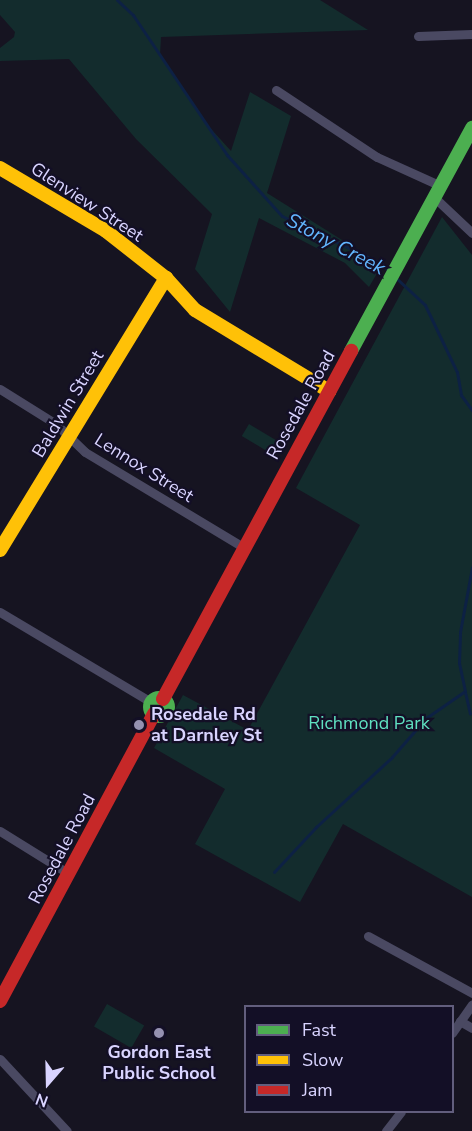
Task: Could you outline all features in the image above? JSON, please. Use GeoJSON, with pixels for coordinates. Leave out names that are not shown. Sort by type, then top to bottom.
{"type":"FeatureCollection","features":[{"type":"Feature","properties":{"kind":"street"},"geometry":{"type":"LineString","coordinates":[[418,36],[472,34]]}},
{"type":"Feature","properties":{"kind":"street"},"geometry":{"type":"LineString","coordinates":[[276,90],[377,157],[438,192],[472,233]]}},
{"type":"Feature","properties":{"kind":"street","name":"Rosedale Road"},"geometry":{"type":"LineString","coordinates":[[0,1001],[69,874],[156,705],[245,548],[472,128]]}},
{"type":"Feature","properties":{"kind":"street","name":"Glenview Street"},"geometry":{"type":"LineString","coordinates":[[0,168],[106,231],[166,278],[195,310],[329,391]]}},
{"type":"Feature","properties":{"kind":"street","name":"Baldwin Street"},"geometry":{"type":"LineString","coordinates":[[0,550],[166,278]]}},
{"type":"Feature","properties":{"kind":"street","name":"Lennox Street"},"geometry":{"type":"LineString","coordinates":[[0,389],[56,424],[85,452],[245,548]]}},
{"type":"Feature","properties":{"kind":"street"},"geometry":{"type":"LineString","coordinates":[[0,612],[156,705]]}},
{"type":"Feature","properties":{"kind":"street"},"geometry":{"type":"LineString","coordinates":[[0,831],[69,874]]}},
{"type":"Feature","properties":{"kind":"street"},"geometry":{"type":"LineString","coordinates":[[368,936],[472,993]]}},
{"type":"Feature","properties":{"kind":"street"},"geometry":{"type":"LineString","coordinates":[[454,1031],[472,1004]]}},
{"type":"Feature","properties":{"kind":"street"},"geometry":{"type":"LineString","coordinates":[[460,1021],[472,1028]]}},
{"type":"Feature","properties":{"kind":"street"},"geometry":{"type":"LineString","coordinates":[[0,1059],[68,1131]]}},
{"type":"Feature","properties":{"kind":"street"},"geometry":{"type":"LineString","coordinates":[[386,1131],[400,1113]]}},
{"type":"Feature","properties":{"kind":"green space"},"geometry":{"type":"Polygon","coordinates":[[[0,0],[320,0],[368,30],[161,37],[160,55],[203,120],[231,151],[250,92],[291,116],[267,193],[382,265],[369,287],[345,263],[259,218],[230,312],[195,269],[212,214],[136,139],[69,59],[0,61],[0,48],[14,37],[15,32],[0,15],[0,0]]]}},
{"type":"Feature","properties":{"kind":"green space","name":"Richmond Park"},"geometry":{"type":"Polygon","coordinates":[[[442,217],[472,255],[472,897],[343,824],[300,902],[195,844],[225,789],[154,748],[183,695],[248,730],[360,525],[296,488],[442,217]]]}},
{"type":"Feature","properties":{"kind":"green space"},"geometry":{"type":"Polygon","coordinates":[[[249,424],[279,442],[272,454],[242,436],[249,424]]]}},
{"type":"Feature","properties":{"kind":"green space"},"geometry":{"type":"Polygon","coordinates":[[[107,1004],[144,1026],[131,1048],[94,1027],[107,1004]]]}},
{"type":"Feature","properties":{"kind":"waterway","name":"Stony Creek"},"geometry":{"type":"LineString","coordinates":[[117,0],[133,15],[227,155],[282,216],[382,264],[390,272]]}},
{"type":"Feature","properties":{"kind":"waterway","name":"Stony Creek"},"geometry":{"type":"LineString","coordinates":[[395,277],[425,305],[457,372],[461,395],[472,410]]}},
{"type":"Feature","properties":{"kind":"waterway"},"geometry":{"type":"LineString","coordinates":[[274,872],[316,827],[392,757],[426,718],[465,691],[459,663],[460,632],[472,567]]}},
{"type":"Feature","properties":{"kind":"waterway"},"geometry":{"type":"LineString","coordinates":[[465,692],[470,713]]}},
{"type":"Feature","properties":{"kind":"traffic: fast"},"geometry":{"type":"LineString","coordinates":[[351,351],[472,128]]}},
{"type":"Feature","properties":{"kind":"traffic: fast"},"geometry":{"type":"LineString","coordinates":[[159,698],[165,701],[168,707],[165,713],[159,716],[153,713],[150,707],[153,701],[159,698]]}},
{"type":"Feature","properties":{"kind":"traffic: slow"},"geometry":{"type":"LineString","coordinates":[[0,168],[106,231],[166,278],[195,310],[329,391]]}},
{"type":"Feature","properties":{"kind":"traffic: slow"},"geometry":{"type":"LineString","coordinates":[[0,550],[166,278]]}},
{"type":"Feature","properties":{"kind":"traffic: jam"},"geometry":{"type":"LineString","coordinates":[[163,699],[351,351]]}},
{"type":"Feature","properties":{"kind":"traffic: jam"},"geometry":{"type":"LineString","coordinates":[[0,1001],[154,714]]}},
{"type":"Feature","properties":{"kind":"place","name":"Rosedale Rd at Darnley St"},"geometry":{"type":"Point","coordinates":[139,725]}},
{"type":"Feature","properties":{"kind":"place","name":"Gordon East Public School"},"geometry":{"type":"Point","coordinates":[159,1033]}}]}
